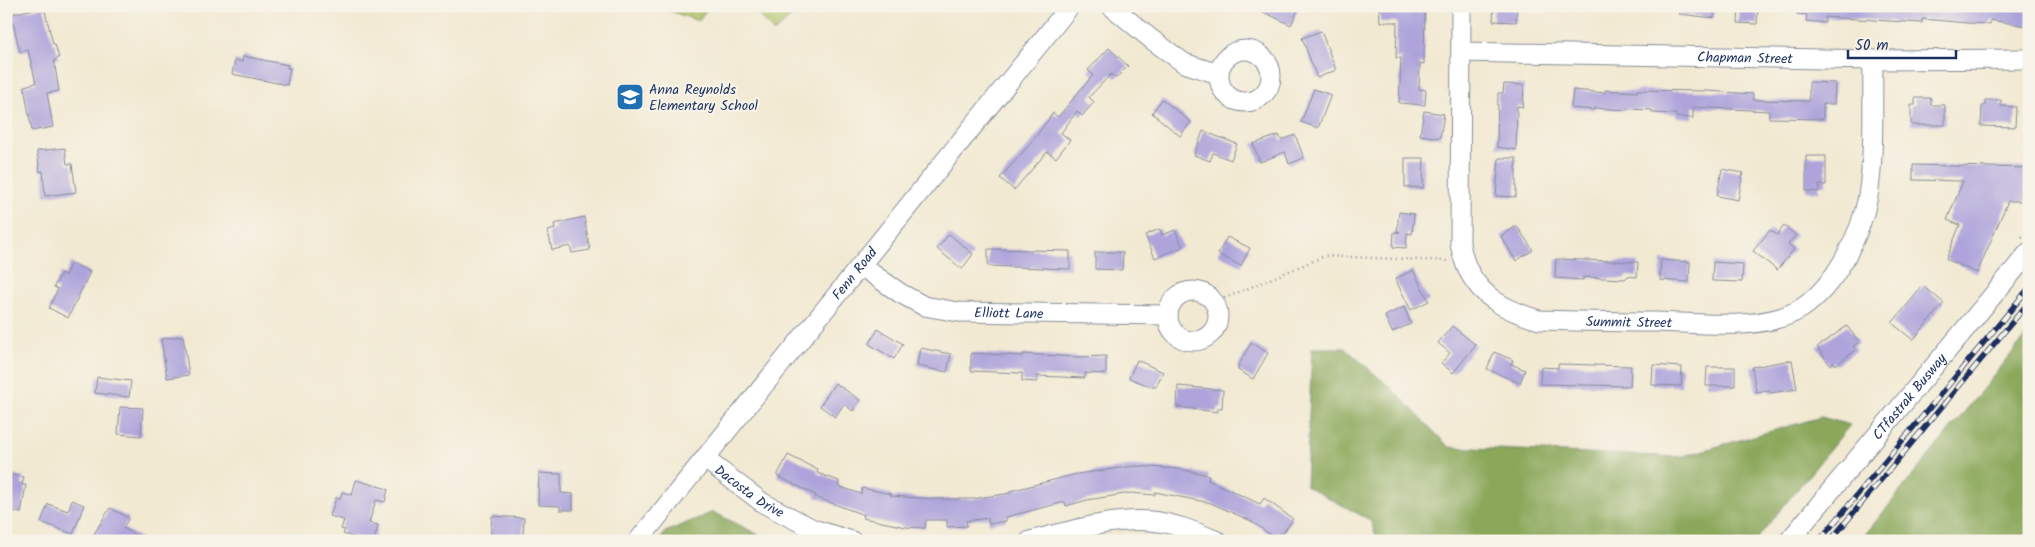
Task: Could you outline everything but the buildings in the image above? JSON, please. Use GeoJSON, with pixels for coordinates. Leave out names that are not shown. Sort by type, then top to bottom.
{"type":"FeatureCollection","features":[{"type":"Feature","properties":{"kind":"street","name":"Fenn Road"},"geometry":{"type":"LineString","coordinates":[[638,541],[1070,6]]}},
{"type":"Feature","properties":{"kind":"street"},"geometry":{"type":"LineString","coordinates":[[1111,6],[1184,63],[1218,74]]}},
{"type":"Feature","properties":{"kind":"street","name":"Summit Street"},"geometry":{"type":"LineString","coordinates":[[1461,6],[1460,244],[1468,270],[1485,294],[1510,311],[1538,320],[1740,324],[1775,319],[1801,308],[1825,288],[1842,261],[1857,231],[1868,197],[1871,161],[1873,60]]}},
{"type":"Feature","properties":{"kind":"street","name":"Chapman Street"},"geometry":{"type":"LineString","coordinates":[[1461,52],[1873,60],[2029,60]]}},
{"type":"Feature","properties":{"kind":"street","name":"CTfastrak Busway"},"geometry":{"type":"LineString","coordinates":[[1789,541],[2029,252]]}},
{"type":"Feature","properties":{"kind":"street","name":"Elliott Lane"},"geometry":{"type":"LineString","coordinates":[[861,266],[900,293],[924,306],[958,312],[1168,315]]}},
{"type":"Feature","properties":{"kind":"street"},"geometry":{"type":"LineString","coordinates":[[1186,291],[1199,291],[1214,302],[1218,314],[1216,326],[1208,336],[1197,340],[1185,339],[1174,332],[1168,315],[1176,298],[1186,291]]}},
{"type":"Feature","properties":{"kind":"street","name":"Dacosta Drive"},"geometry":{"type":"LineString","coordinates":[[704,459],[763,503],[813,529],[852,541]]}},
{"type":"Feature","properties":{"kind":"street"},"geometry":{"type":"LineString","coordinates":[[1030,541],[1065,537],[1106,522],[1152,521],[1191,530],[1217,541]]}},
{"type":"Feature","properties":{"kind":"path"},"geometry":{"type":"LineString","coordinates":[[1214,302],[1325,256],[1465,262]]}},
{"type":"Feature","properties":{"kind":"green space"},"geometry":{"type":"Polygon","coordinates":[[[663,6],[709,6],[698,21],[662,8],[663,6]]]}},
{"type":"Feature","properties":{"kind":"green space"},"geometry":{"type":"Polygon","coordinates":[[[765,6],[798,6],[800,8],[774,33],[757,13],[765,6]]]}},
{"type":"Feature","properties":{"kind":"green space"},"geometry":{"type":"Polygon","coordinates":[[[2029,332],[2029,541],[1860,541],[2029,332]]]}},
{"type":"Feature","properties":{"kind":"green space"},"geometry":{"type":"Polygon","coordinates":[[[1312,348],[1345,348],[1393,390],[1449,447],[1680,457],[1821,417],[1850,425],[1755,541],[1378,541],[1370,520],[1306,486],[1312,348]]]}},
{"type":"Feature","properties":{"kind":"green space"},"geometry":{"type":"Polygon","coordinates":[[[713,512],[771,541],[660,541],[665,532],[713,512]]]}},
{"type":"Feature","properties":{"kind":"railway"},"geometry":{"type":"LineString","coordinates":[[1819,541],[2029,288]]}},
{"type":"Feature","properties":{"kind":"railway"},"geometry":{"type":"LineString","coordinates":[[1830,541],[2029,302]]}},
{"type":"Feature","properties":{"kind":"place","name":"Anna Reynolds Elementary School"},"geometry":{"type":"Point","coordinates":[630,97]}}]}
